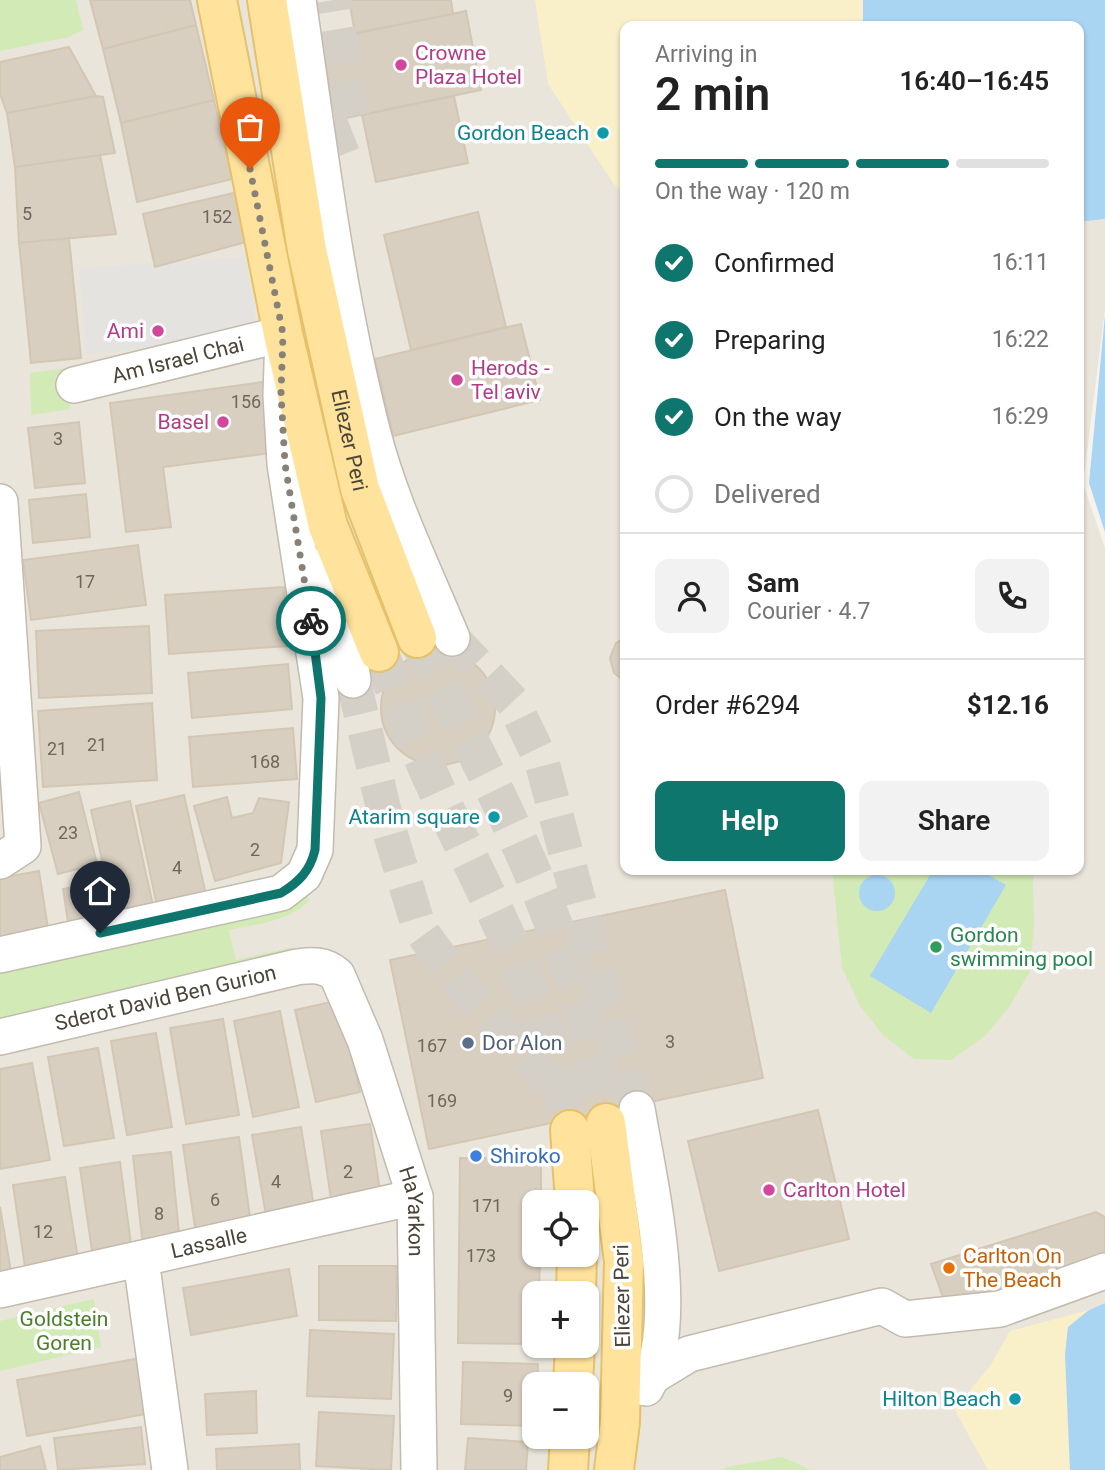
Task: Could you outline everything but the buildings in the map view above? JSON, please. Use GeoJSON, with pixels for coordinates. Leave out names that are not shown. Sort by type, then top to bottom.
{"type":"FeatureCollection","features":[{"type":"Feature","properties":{"kind":"main road"},"geometry":{"type":"LineString","coordinates":[[216,0],[283,334]]}},
{"type":"Feature","properties":{"kind":"main road"},"geometry":{"type":"LineString","coordinates":[[267,0],[318,234]]}},
{"type":"Feature","properties":{"kind":"main road","name":"Eliezer Peri"},"geometry":{"type":"LineString","coordinates":[[318,234],[321,323],[360,489],[435,638]]}},
{"type":"Feature","properties":{"kind":"main road","name":"Eliezer Peri"},"geometry":{"type":"LineString","coordinates":[[283,334],[328,526],[379,652]]}},
{"type":"Feature","properties":{"kind":"main road"},"geometry":{"type":"LineString","coordinates":[[579,1190],[604,1121]]}},
{"type":"Feature","properties":{"kind":"main road","name":"Eliezer Peri"},"geometry":{"type":"LineString","coordinates":[[604,1121],[624,1261],[623,1360],[615,1460]]}},
{"type":"Feature","properties":{"kind":"main road"},"geometry":{"type":"LineString","coordinates":[[568,1470],[569,1449]]}},
{"type":"Feature","properties":{"kind":"street"},"geometry":{"type":"LineString","coordinates":[[298,0],[318,234]]}},
{"type":"Feature","properties":{"kind":"street","name":"Am Israel Chai"},"geometry":{"type":"LineString","coordinates":[[74,386],[189,350],[283,334]]}},
{"type":"Feature","properties":{"kind":"street"},"geometry":{"type":"LineString","coordinates":[[0,955],[281,893],[296,884],[311,865],[315,850],[321,698],[285,464],[281,394],[283,334]]}},
{"type":"Feature","properties":{"kind":"street"},"geometry":{"type":"LineString","coordinates":[[0,502],[23,846],[0,861]]}},
{"type":"Feature","properties":{"kind":"street"},"geometry":{"type":"LineString","coordinates":[[328,526],[344,643],[353,680]]}},
{"type":"Feature","properties":{"kind":"street","name":"Sderot David Ben Gurion"},"geometry":{"type":"LineString","coordinates":[[0,1037],[298,967],[315,965],[329,968]]}},
{"type":"Feature","properties":{"kind":"street","name":"HaYarkon"},"geometry":{"type":"LineString","coordinates":[[329,968],[344,986],[365,1040],[415,1197],[419,1470]]}},
{"type":"Feature","properties":{"kind":"street"},"geometry":{"type":"LineString","coordinates":[[604,1121],[659,1240],[662,1309],[653,1376],[615,1460]]}},
{"type":"Feature","properties":{"kind":"street","name":"Lassalle"},"geometry":{"type":"LineString","coordinates":[[0,1290],[415,1197]]}},
{"type":"Feature","properties":{"kind":"street"},"geometry":{"type":"LineString","coordinates":[[141,1260],[170,1470]]}},
{"type":"Feature","properties":{"kind":"street"},"geometry":{"type":"LineString","coordinates":[[653,1376],[688,1354],[882,1306],[905,1319],[1000,1309],[1105,1271]]}},
{"type":"Feature","properties":{"kind":"shaded area"},"geometry":{"type":"Polygon","coordinates":[[[0,0],[863,0],[862,21],[620,21],[620,875],[1084,875],[1084,487],[1105,548],[1105,1303],[1089,1310],[1068,1327],[1065,1354],[1070,1470],[0,1470],[0,0]]]}},
{"type":"Feature","properties":{"kind":"shaded area"},"geometry":{"type":"Polygon","coordinates":[[[1105,219],[1105,309],[1084,476],[1084,221],[1105,219]]]}},
{"type":"Feature","properties":{"kind":"shaded area"},"geometry":{"type":"Polygon","coordinates":[[[246,257],[258,335],[87,355],[79,268],[246,257]]]}},
{"type":"Feature","properties":{"kind":"green space"},"geometry":{"type":"Polygon","coordinates":[[[0,0],[76,0],[83,30],[69,37],[0,51],[0,0]]]}},
{"type":"Feature","properties":{"kind":"green space"},"geometry":{"type":"Polygon","coordinates":[[[68,368],[70,409],[31,415],[30,373],[68,368]]]}},
{"type":"Feature","properties":{"kind":"green space","name":"Gordon swimming pool"},"geometry":{"type":"Polygon","coordinates":[[[833,875],[1033,875],[1034,927],[1029,973],[1010,1006],[985,1036],[951,1060],[914,1059],[884,1036],[860,1006],[842,968],[833,875]]]}},
{"type":"Feature","properties":{"kind":"green space"},"geometry":{"type":"Polygon","coordinates":[[[296,884],[310,900],[301,907],[282,918],[229,930],[236,960],[293,947],[297,967],[0,1037],[0,959],[296,884]]]}},
{"type":"Feature","properties":{"kind":"green space","name":"Goldstein Goren"},"geometry":{"type":"Polygon","coordinates":[[[94,1299],[101,1347],[0,1371],[0,1321],[94,1299]]]}},
{"type":"Feature","properties":{"kind":"green space"},"geometry":{"type":"Polygon","coordinates":[[[782,1457],[811,1470],[722,1470],[727,1467],[782,1457]]]}},
{"type":"Feature","properties":{"kind":"sand","name":"Gordon Beach"},"geometry":{"type":"Polygon","coordinates":[[[535,0],[863,0],[862,21],[620,21],[620,190],[548,84],[535,0]]]}},
{"type":"Feature","properties":{"kind":"sand","name":"Hilton Beach"},"geometry":{"type":"Polygon","coordinates":[[[1089,1310],[1068,1327],[1065,1354],[1070,1470],[988,1470],[954,1409],[990,1366],[1010,1331],[1089,1310]]]}},
{"type":"Feature","properties":{"kind":"water"},"geometry":{"type":"Polygon","coordinates":[[[863,0],[1105,0],[1105,219],[1084,221],[1084,21],[863,21],[863,0]]]}},
{"type":"Feature","properties":{"kind":"water"},"geometry":{"type":"Polygon","coordinates":[[[1105,315],[1105,532],[1089,483],[1105,315]]]}},
{"type":"Feature","properties":{"kind":"water"},"geometry":{"type":"Polygon","coordinates":[[[877,875],[890,880],[895,893],[890,906],[877,911],[864,906],[859,893],[864,880],[877,875]]]}},
{"type":"Feature","properties":{"kind":"water"},"geometry":{"type":"Polygon","coordinates":[[[930,875],[989,875],[1006,885],[931,1013],[870,976],[930,875]]]}},
{"type":"Feature","properties":{"kind":"water"},"geometry":{"type":"Polygon","coordinates":[[[1105,1303],[1105,1470],[1070,1470],[1065,1354],[1068,1327],[1089,1310],[1105,1303]]]}},
{"type":"Feature","properties":{"kind":"tunnel"},"geometry":{"type":"LineString","coordinates":[[320,145],[355,131],[333,0]]}},
{"type":"Feature","properties":{"kind":"tunnel"},"geometry":{"type":"LineString","coordinates":[[417,638],[477,754],[557,933],[595,1058],[606,1123]]}},
{"type":"Feature","properties":{"kind":"tunnel"},"geometry":{"type":"LineString","coordinates":[[452,638],[513,702],[542,762],[623,1070],[637,1109]]}},
{"type":"Feature","properties":{"kind":"tunnel"},"geometry":{"type":"LineString","coordinates":[[379,652],[430,775],[531,992],[547,1037],[570,1130]]}},
{"type":"Feature","properties":{"kind":"tunnel"},"geometry":{"type":"LineString","coordinates":[[353,680],[387,823],[419,928],[461,986],[564,1095]]}},
{"type":"Feature","properties":{"kind":"way so far"},"geometry":{"type":"LineString","coordinates":[[250,169],[283,334],[281,394],[285,464],[311,621]]}},
{"type":"Feature","properties":{"kind":"place","name":"Crowne Plaza Hotel"},"geometry":{"type":"Point","coordinates":[401,65]}},
{"type":"Feature","properties":{"kind":"place","name":"Gordon Beach"},"geometry":{"type":"Point","coordinates":[603,133]}},
{"type":"Feature","properties":{"kind":"place","name":"Ami"},"geometry":{"type":"Point","coordinates":[158,331]}},
{"type":"Feature","properties":{"kind":"place","name":"Herods - Tel aviv"},"geometry":{"type":"Point","coordinates":[457,380]}},
{"type":"Feature","properties":{"kind":"place","name":"Basel"},"geometry":{"type":"Point","coordinates":[223,422]}},
{"type":"Feature","properties":{"kind":"place","name":"Atarim square"},"geometry":{"type":"Point","coordinates":[494,817]}},
{"type":"Feature","properties":{"kind":"place","name":"Gordon swimming pool"},"geometry":{"type":"Point","coordinates":[936,947]}},
{"type":"Feature","properties":{"kind":"place","name":"Dor Alon"},"geometry":{"type":"Point","coordinates":[468,1043]}},
{"type":"Feature","properties":{"kind":"place","name":"Shiroko"},"geometry":{"type":"Point","coordinates":[476,1156]}},
{"type":"Feature","properties":{"kind":"place","name":"Carlton Hotel"},"geometry":{"type":"Point","coordinates":[769,1190]}},
{"type":"Feature","properties":{"kind":"place","name":"Carlton On The Beach"},"geometry":{"type":"Point","coordinates":[949,1268]}},
{"type":"Feature","properties":{"kind":"place","name":"Hilton Beach"},"geometry":{"type":"Point","coordinates":[1015,1399]}},
{"type":"Feature","properties":{"kind":"route"},"geometry":{"type":"LineString","coordinates":[[100,933],[281,893],[296,884],[311,865],[315,850],[321,698],[311,621]]}}]}
